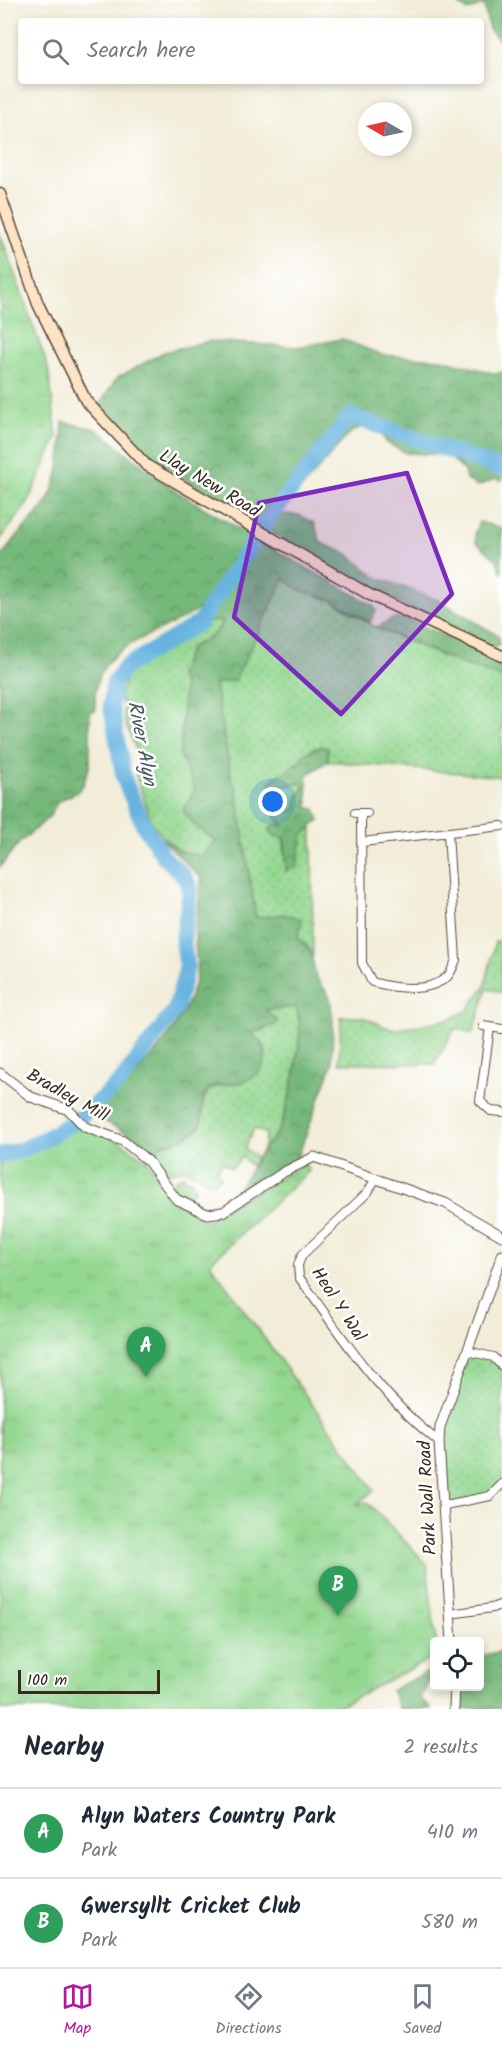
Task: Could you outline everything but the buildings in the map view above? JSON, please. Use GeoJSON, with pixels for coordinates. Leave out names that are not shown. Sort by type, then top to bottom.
{"type":"FeatureCollection","features":[{"type":"Feature","properties":{"kind":"main road","name":"Llay New Road"},"geometry":{"type":"LineString","coordinates":[[0,194],[38,304],[87,401],[146,465],[370,596],[502,656]]}},
{"type":"Feature","properties":{"kind":"street"},"geometry":{"type":"LineString","coordinates":[[361,813],[362,963],[372,982],[395,988],[430,986],[447,976],[456,960],[448,833]]}},
{"type":"Feature","properties":{"kind":"street"},"geometry":{"type":"LineString","coordinates":[[362,842],[502,826]]}},
{"type":"Feature","properties":{"kind":"street"},"geometry":{"type":"LineString","coordinates":[[502,1029],[487,1026],[480,1101],[491,1111],[502,1112]]}},
{"type":"Feature","properties":{"kind":"street","name":"Bradley Mill"},"geometry":{"type":"LineString","coordinates":[[0,1073],[31,1097],[69,1110],[86,1127],[123,1141],[148,1161],[176,1199],[207,1214],[223,1212],[284,1172],[314,1157],[445,1203],[502,1236]]}},
{"type":"Feature","properties":{"kind":"street","name":"Heol Y Wal"},"geometry":{"type":"LineString","coordinates":[[376,1178],[368,1192],[303,1255],[298,1265],[299,1277],[357,1360],[407,1418],[439,1442]]}},
{"type":"Feature","properties":{"kind":"street","name":"Park Wall Road"},"geometry":{"type":"LineString","coordinates":[[452,1637],[445,1505],[439,1442],[440,1427],[502,1254]]}},
{"type":"Feature","properties":{"kind":"street"},"geometry":{"type":"LineString","coordinates":[[467,1351],[493,1357],[502,1366]]}},
{"type":"Feature","properties":{"kind":"street"},"geometry":{"type":"LineString","coordinates":[[445,1505],[490,1496],[502,1484]]}},
{"type":"Feature","properties":{"kind":"street"},"geometry":{"type":"LineString","coordinates":[[450,1614],[492,1608],[502,1604]]}},
{"type":"Feature","properties":{"kind":"street"},"geometry":{"type":"LineString","coordinates":[[454,1709],[455,1691]]}},
{"type":"Feature","properties":{"kind":"highlighted area"},"geometry":{"type":"Polygon","coordinates":[[[407,473],[452,594],[341,714],[234,617],[259,503],[407,473]]]}},
{"type":"Feature","properties":{"kind":"green space"},"geometry":{"type":"Polygon","coordinates":[[[453,0],[502,0],[502,43],[489,29],[484,4],[468,11],[453,0]]]}},
{"type":"Feature","properties":{"kind":"green space"},"geometry":{"type":"Polygon","coordinates":[[[0,233],[48,367],[57,437],[27,504],[0,540],[0,233]]]}},
{"type":"Feature","properties":{"kind":"green space"},"geometry":{"type":"Polygon","coordinates":[[[342,339],[382,355],[442,359],[496,374],[502,372],[502,481],[495,479],[478,486],[466,480],[464,471],[448,455],[406,453],[387,443],[378,430],[364,426],[351,432],[280,514],[299,515],[314,523],[321,543],[346,553],[378,578],[438,600],[499,636],[499,644],[493,648],[376,593],[256,524],[162,465],[99,405],[117,378],[164,352],[209,341],[297,347],[342,339]]]}},
{"type":"Feature","properties":{"kind":"green space"},"geometry":{"type":"Polygon","coordinates":[[[63,422],[96,429],[174,490],[250,535],[222,584],[208,601],[184,618],[130,645],[114,656],[103,670],[96,687],[96,710],[90,712],[90,765],[83,785],[76,793],[58,801],[49,817],[19,843],[0,867],[0,559],[49,499],[59,467],[63,422]]]}},
{"type":"Feature","properties":{"kind":"green space"},"geometry":{"type":"Polygon","coordinates":[[[479,522],[502,528],[502,574],[497,560],[476,542],[475,533],[479,522]]]}},
{"type":"Feature","properties":{"kind":"green space"},"geometry":{"type":"Polygon","coordinates":[[[261,542],[373,605],[376,611],[370,622],[332,600],[300,590],[284,579],[235,680],[215,684],[232,782],[236,786],[256,918],[284,914],[302,919],[298,939],[310,950],[316,977],[330,997],[333,1022],[332,1065],[295,1164],[223,1209],[208,1210],[218,1206],[234,1193],[280,1128],[296,1066],[299,1030],[295,1007],[265,1010],[277,1020],[275,1025],[251,1033],[258,1039],[264,1053],[262,1067],[258,1073],[242,1082],[214,1086],[206,1092],[202,1100],[199,1128],[184,1138],[160,1145],[155,1155],[140,1140],[91,1114],[122,1087],[153,1055],[178,1020],[195,982],[197,970],[195,932],[201,878],[160,837],[180,851],[201,856],[216,841],[197,828],[183,811],[195,789],[180,755],[184,687],[179,675],[190,648],[215,634],[223,621],[207,622],[261,542]]]}},
{"type":"Feature","properties":{"kind":"green space"},"geometry":{"type":"Polygon","coordinates":[[[284,579],[300,590],[332,600],[380,630],[462,664],[502,677],[502,777],[328,761],[328,749],[313,748],[285,773],[275,777],[281,787],[302,783],[304,788],[298,796],[298,809],[285,811],[276,805],[272,809],[284,827],[284,853],[297,867],[302,835],[312,828],[313,957],[306,944],[298,939],[284,914],[256,918],[236,786],[232,782],[215,684],[235,680],[284,579]]]}},
{"type":"Feature","properties":{"kind":"green space"},"geometry":{"type":"Polygon","coordinates":[[[405,618],[502,661],[502,677],[462,664],[377,627],[393,619],[405,618]]]}},
{"type":"Feature","properties":{"kind":"green space"},"geometry":{"type":"Polygon","coordinates":[[[223,620],[215,635],[190,648],[179,675],[184,687],[180,755],[195,789],[197,828],[216,840],[201,856],[180,851],[161,835],[151,822],[136,775],[140,759],[125,723],[123,703],[119,700],[126,676],[144,662],[207,622],[223,620]]]}},
{"type":"Feature","properties":{"kind":"green space"},"geometry":{"type":"Polygon","coordinates":[[[321,746],[328,749],[328,761],[307,775],[308,808],[315,809],[319,820],[302,836],[297,867],[286,871],[285,838],[273,836],[270,828],[276,825],[284,826],[276,818],[272,809],[276,805],[285,811],[298,809],[295,802],[304,788],[302,783],[273,787],[270,782],[298,763],[303,755],[321,746]]]}},
{"type":"Feature","properties":{"kind":"green space"},"geometry":{"type":"Polygon","coordinates":[[[502,941],[502,992],[487,989],[473,1033],[455,1028],[434,1064],[339,1063],[341,1017],[363,1017],[393,1030],[450,1019],[467,1011],[485,986],[495,942],[502,941]]]}},
{"type":"Feature","properties":{"kind":"green space"},"geometry":{"type":"Polygon","coordinates":[[[295,1007],[299,1016],[299,1047],[288,1102],[280,1127],[263,1150],[266,1134],[254,1128],[245,1149],[257,1158],[251,1166],[242,1157],[232,1168],[223,1163],[216,1171],[221,1177],[214,1182],[204,1180],[186,1169],[166,1173],[155,1155],[156,1149],[160,1145],[175,1142],[202,1120],[204,1100],[210,1090],[221,1085],[241,1083],[266,1054],[263,1045],[250,1033],[264,1030],[272,1024],[264,1010],[295,1007]]]}},
{"type":"Feature","properties":{"kind":"green space"},"geometry":{"type":"Polygon","coordinates":[[[77,1120],[122,1143],[148,1161],[174,1200],[206,1220],[305,1164],[309,1171],[210,1263],[374,1490],[356,1505],[367,1502],[427,1564],[436,1637],[430,1637],[430,1659],[333,1709],[0,1709],[0,1156],[26,1148],[77,1120]]]}},
{"type":"Feature","properties":{"kind":"green space"},"geometry":{"type":"Polygon","coordinates":[[[182,1176],[191,1181],[196,1189],[183,1199],[172,1189],[172,1181],[182,1176]]]}},
{"type":"Feature","properties":{"kind":"green space"},"geometry":{"type":"Polygon","coordinates":[[[467,1351],[493,1357],[502,1366],[502,1484],[490,1496],[445,1505],[439,1442],[467,1351]]]}},
{"type":"Feature","properties":{"kind":"green space"},"geometry":{"type":"Polygon","coordinates":[[[502,1651],[502,1709],[456,1709],[456,1691],[484,1691],[484,1655],[502,1651]]]}},
{"type":"Feature","properties":{"kind":"green space"},"geometry":{"type":"Polygon","coordinates":[[[430,1671],[428,1684],[420,1698],[431,1709],[399,1709],[391,1690],[430,1671]]]}},
{"type":"Feature","properties":{"kind":"waterway","name":"River Alyn"},"geometry":{"type":"LineString","coordinates":[[0,1156],[26,1148],[77,1120],[121,1081],[175,1010],[187,967],[183,941],[190,888],[184,876],[164,857],[144,826],[124,779],[111,706],[113,684],[125,667],[199,623],[269,518],[350,416],[502,469]]}},
{"type":"Feature","properties":{"kind":"place","name":"Alyn Waters Country Park"},"geometry":{"type":"Point","coordinates":[146,1377]}},
{"type":"Feature","properties":{"kind":"place","name":"Gwersyllt Cricket Club"},"geometry":{"type":"Point","coordinates":[338,1616]}}]}
